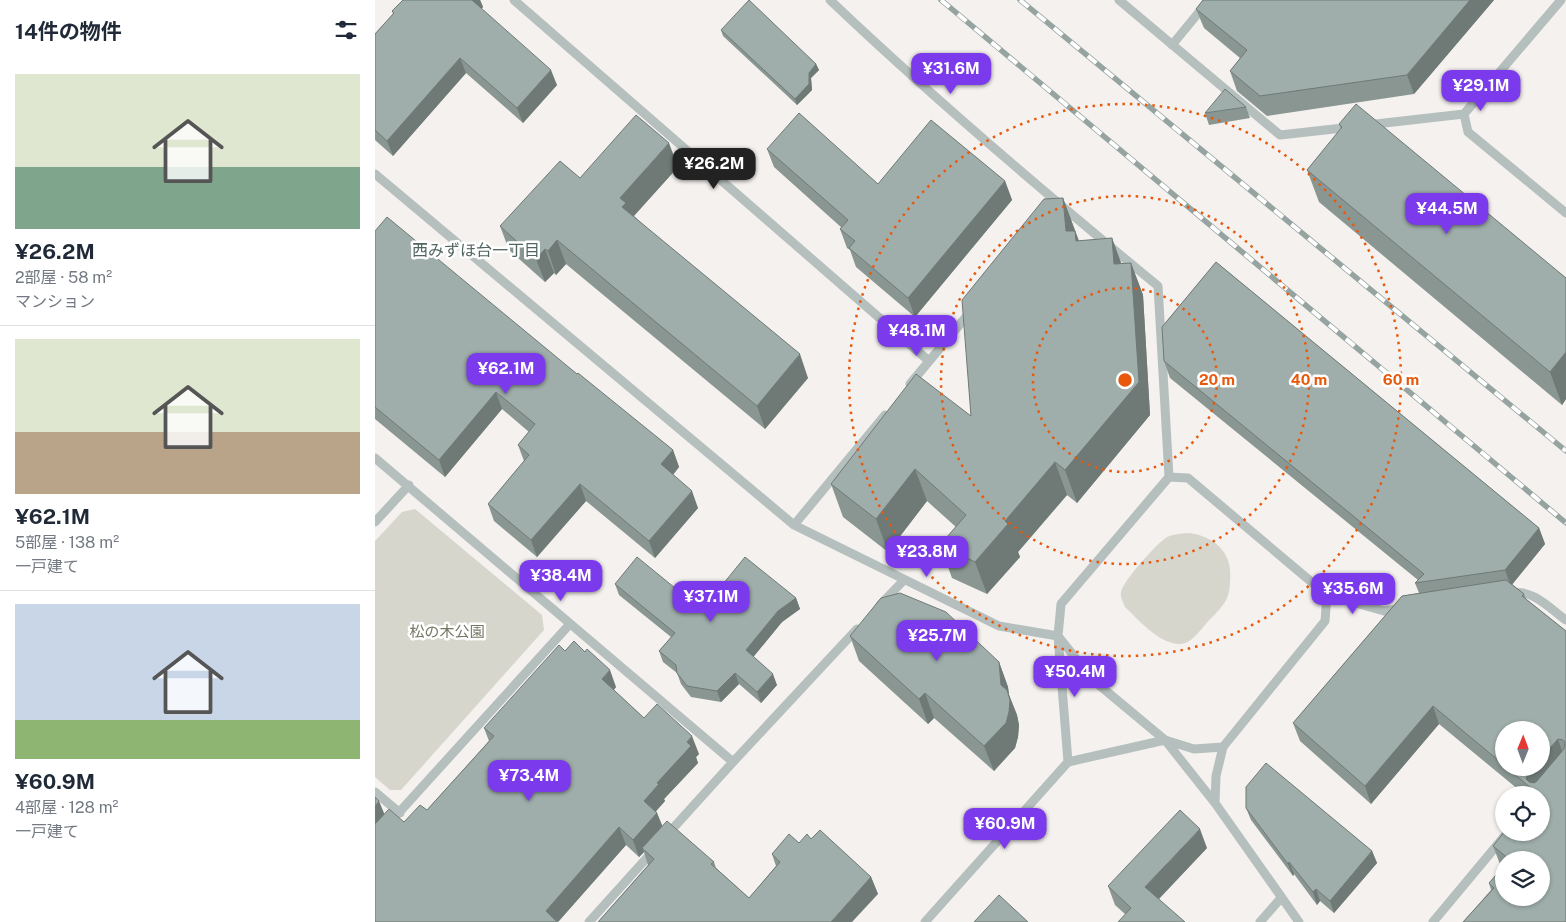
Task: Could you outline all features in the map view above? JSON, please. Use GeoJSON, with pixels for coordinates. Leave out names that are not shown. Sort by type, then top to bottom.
{"type":"FeatureCollection","features":[{"type":"Feature","properties":{"kind":"street"},"geometry":{"type":"LineString","coordinates":[[514,0],[929,362]]}},
{"type":"Feature","properties":{"kind":"street"},"geometry":{"type":"LineString","coordinates":[[829,0],[1056,208],[1158,286],[1169,477],[1061,604],[1058,636],[1068,762]]}},
{"type":"Feature","properties":{"kind":"street"},"geometry":{"type":"LineString","coordinates":[[1119,0],[1280,135],[1464,114],[1561,0]]}},
{"type":"Feature","properties":{"kind":"street"},"geometry":{"type":"LineString","coordinates":[[1172,44],[1209,0]]}},
{"type":"Feature","properties":{"kind":"street"},"geometry":{"type":"LineString","coordinates":[[1464,114],[1468,132],[1566,213]]}},
{"type":"Feature","properties":{"kind":"street"},"geometry":{"type":"LineString","coordinates":[[375,174],[794,525],[999,626],[1058,636],[1093,680],[1165,740],[1215,803],[1299,922]]}},
{"type":"Feature","properties":{"kind":"street"},"geometry":{"type":"LineString","coordinates":[[904,392],[979,300]]}},
{"type":"Feature","properties":{"kind":"street"},"geometry":{"type":"LineString","coordinates":[[794,525],[891,407]]}},
{"type":"Feature","properties":{"kind":"street"},"geometry":{"type":"LineString","coordinates":[[375,458],[409,485],[569,625],[733,762]]}},
{"type":"Feature","properties":{"kind":"street"},"geometry":{"type":"LineString","coordinates":[[1169,477],[1188,478],[1327,595],[1384,611],[1404,608]]}},
{"type":"Feature","properties":{"kind":"street"},"geometry":{"type":"LineString","coordinates":[[375,522],[409,485]]}},
{"type":"Feature","properties":{"kind":"street"},"geometry":{"type":"LineString","coordinates":[[589,922],[733,762],[904,580]]}},
{"type":"Feature","properties":{"kind":"street"},"geometry":{"type":"LineString","coordinates":[[1500,594],[1519,592],[1530,594],[1566,620]]}},
{"type":"Feature","properties":{"kind":"street"},"geometry":{"type":"LineString","coordinates":[[1215,803],[1215,776],[1223,747],[1325,621],[1327,595]]}},
{"type":"Feature","properties":{"kind":"street"},"geometry":{"type":"LineString","coordinates":[[375,839],[569,625]]}},
{"type":"Feature","properties":{"kind":"street"},"geometry":{"type":"LineString","coordinates":[[925,922],[1068,762],[1165,740],[1194,749],[1223,747]]}},
{"type":"Feature","properties":{"kind":"street"},"geometry":{"type":"LineString","coordinates":[[375,792],[400,813]]}},
{"type":"Feature","properties":{"kind":"street"},"geometry":{"type":"LineString","coordinates":[[1433,922],[1500,841]]}},
{"type":"Feature","properties":{"kind":"street"},"geometry":{"type":"LineString","coordinates":[[1259,922],[1281,898]]}},
{"type":"Feature","properties":{"kind":"green space","name":"松の木公園"},"geometry":{"type":"Polygon","coordinates":[[[415,509],[542,615],[544,630],[401,790],[390,790],[375,777],[375,541],[402,512],[415,509]]]}},
{"type":"Feature","properties":{"kind":"green space"},"geometry":{"type":"Polygon","coordinates":[[[1190,533],[1207,538],[1221,548],[1229,562],[1229,588],[1223,605],[1196,635],[1186,643],[1178,644],[1163,639],[1142,624],[1125,607],[1121,598],[1121,592],[1134,571],[1162,541],[1173,535],[1190,533]]]}},
{"type":"Feature","properties":{"kind":"building"},"geometry":{"type":"Polygon","coordinates":[[[403,0],[472,0],[551,70],[517,108],[460,58],[387,141],[375,130],[375,34],[403,0]]]}},
{"type":"Feature","properties":{"kind":"building"},"geometry":{"type":"Polygon","coordinates":[[[749,0],[816,64],[809,73],[809,84],[795,99],[721,30],[749,0]]]}},
{"type":"Feature","properties":{"kind":"building"},"geometry":{"type":"Polygon","coordinates":[[[1203,0],[1470,0],[1407,75],[1260,96],[1230,71],[1247,50],[1196,9],[1203,0]]]}},
{"type":"Feature","properties":{"kind":"building"},"geometry":{"type":"Polygon","coordinates":[[[1225,89],[1246,107],[1205,113],[1225,89]]]}},
{"type":"Feature","properties":{"kind":"building"},"geometry":{"type":"Polygon","coordinates":[[[1356,104],[1566,278],[1566,352],[1550,372],[1307,170],[1342,127],[1339,124],[1356,104]]]}},
{"type":"Feature","properties":{"kind":"building"},"geometry":{"type":"Polygon","coordinates":[[[799,113],[878,184],[931,120],[1005,181],[908,298],[849,248],[855,241],[840,229],[848,220],[767,149],[799,113]]]}},
{"type":"Feature","properties":{"kind":"building"},"geometry":{"type":"Polygon","coordinates":[[[636,115],[669,143],[620,198],[626,203],[622,207],[800,354],[757,406],[557,240],[548,251],[545,249],[536,259],[500,226],[560,161],[580,178],[636,115]]]}},
{"type":"Feature","properties":{"kind":"building"},"geometry":{"type":"Polygon","coordinates":[[[1063,198],[1066,231],[1075,231],[1076,241],[1112,238],[1114,264],[1131,263],[1139,382],[1065,470],[1055,462],[1005,521],[1008,524],[975,562],[940,545],[966,515],[915,469],[876,519],[831,484],[916,374],[971,416],[962,300],[1044,199],[1063,198]]]}},
{"type":"Feature","properties":{"kind":"building"},"geometry":{"type":"Polygon","coordinates":[[[387,217],[577,374],[673,450],[661,464],[692,491],[649,541],[580,484],[531,540],[488,504],[529,455],[518,445],[535,424],[496,392],[439,460],[375,407],[375,231],[387,217]]]}},
{"type":"Feature","properties":{"kind":"building"},"geometry":{"type":"Polygon","coordinates":[[[1216,262],[1539,528],[1505,570],[1415,583],[1424,574],[1164,361],[1162,327],[1216,262]]]}},
{"type":"Feature","properties":{"kind":"building"},"geometry":{"type":"Polygon","coordinates":[[[637,557],[702,610],[745,557],[796,598],[778,611],[746,650],[773,674],[757,692],[735,673],[717,691],[687,686],[677,673],[676,665],[659,651],[675,633],[615,584],[637,557]]]}},
{"type":"Feature","properties":{"kind":"building"},"geometry":{"type":"Polygon","coordinates":[[[1506,580],[1524,594],[1522,596],[1566,631],[1566,922],[1463,922],[1494,888],[1489,883],[1495,876],[1495,906],[1550,906],[1550,851],[1499,851],[1493,846],[1497,841],[1550,841],[1550,786],[1529,786],[1517,776],[1527,776],[1526,779],[1529,782],[1534,783],[1541,776],[1550,776],[1550,766],[1564,749],[1565,742],[1558,739],[1550,748],[1550,721],[1495,721],[1495,758],[1433,706],[1365,786],[1293,723],[1402,596],[1506,580]]]}},
{"type":"Feature","properties":{"kind":"building"},"geometry":{"type":"Polygon","coordinates":[[[900,593],[946,612],[999,662],[1001,685],[1007,690],[1010,700],[1009,712],[1006,723],[984,746],[925,693],[919,699],[850,636],[881,598],[900,593]]]}},
{"type":"Feature","properties":{"kind":"building"},"geometry":{"type":"Polygon","coordinates":[[[574,641],[585,652],[587,649],[610,670],[602,679],[644,718],[657,704],[692,736],[687,742],[691,746],[657,783],[659,784],[644,801],[657,813],[633,840],[619,827],[546,911],[557,922],[375,922],[375,824],[389,809],[404,822],[420,805],[427,810],[494,736],[484,728],[559,645],[565,651],[574,641]]]}},
{"type":"Feature","properties":{"kind":"building"},"geometry":{"type":"Polygon","coordinates":[[[1266,763],[1372,851],[1330,901],[1316,889],[1313,892],[1289,862],[1288,864],[1246,808],[1246,787],[1266,763]]]}},
{"type":"Feature","properties":{"kind":"building"},"geometry":{"type":"Polygon","coordinates":[[[375,797],[379,801],[375,806],[375,797]]]}},
{"type":"Feature","properties":{"kind":"building"},"geometry":{"type":"Polygon","coordinates":[[[1180,810],[1200,829],[1145,887],[1185,922],[1118,922],[1131,908],[1108,886],[1180,810]]]}},
{"type":"Feature","properties":{"kind":"building"},"geometry":{"type":"Polygon","coordinates":[[[667,821],[714,862],[711,864],[749,898],[780,862],[772,854],[789,834],[799,843],[807,834],[811,839],[820,830],[871,877],[831,922],[598,922],[654,859],[642,848],[667,821]]]}},
{"type":"Feature","properties":{"kind":"building"},"geometry":{"type":"Polygon","coordinates":[[[999,895],[1028,922],[974,922],[999,895]]]}},
{"type":"Feature","properties":{"kind":"railway"},"geometry":{"type":"LineString","coordinates":[[941,0],[1566,523]]}},
{"type":"Feature","properties":{"kind":"railway"},"geometry":{"type":"LineString","coordinates":[[1020,0],[1566,451]]}},
{"type":"Feature","properties":{"kind":"district","name":"西みずほ台一丁目"},"geometry":{"type":"Point","coordinates":[476,250]}}]}
